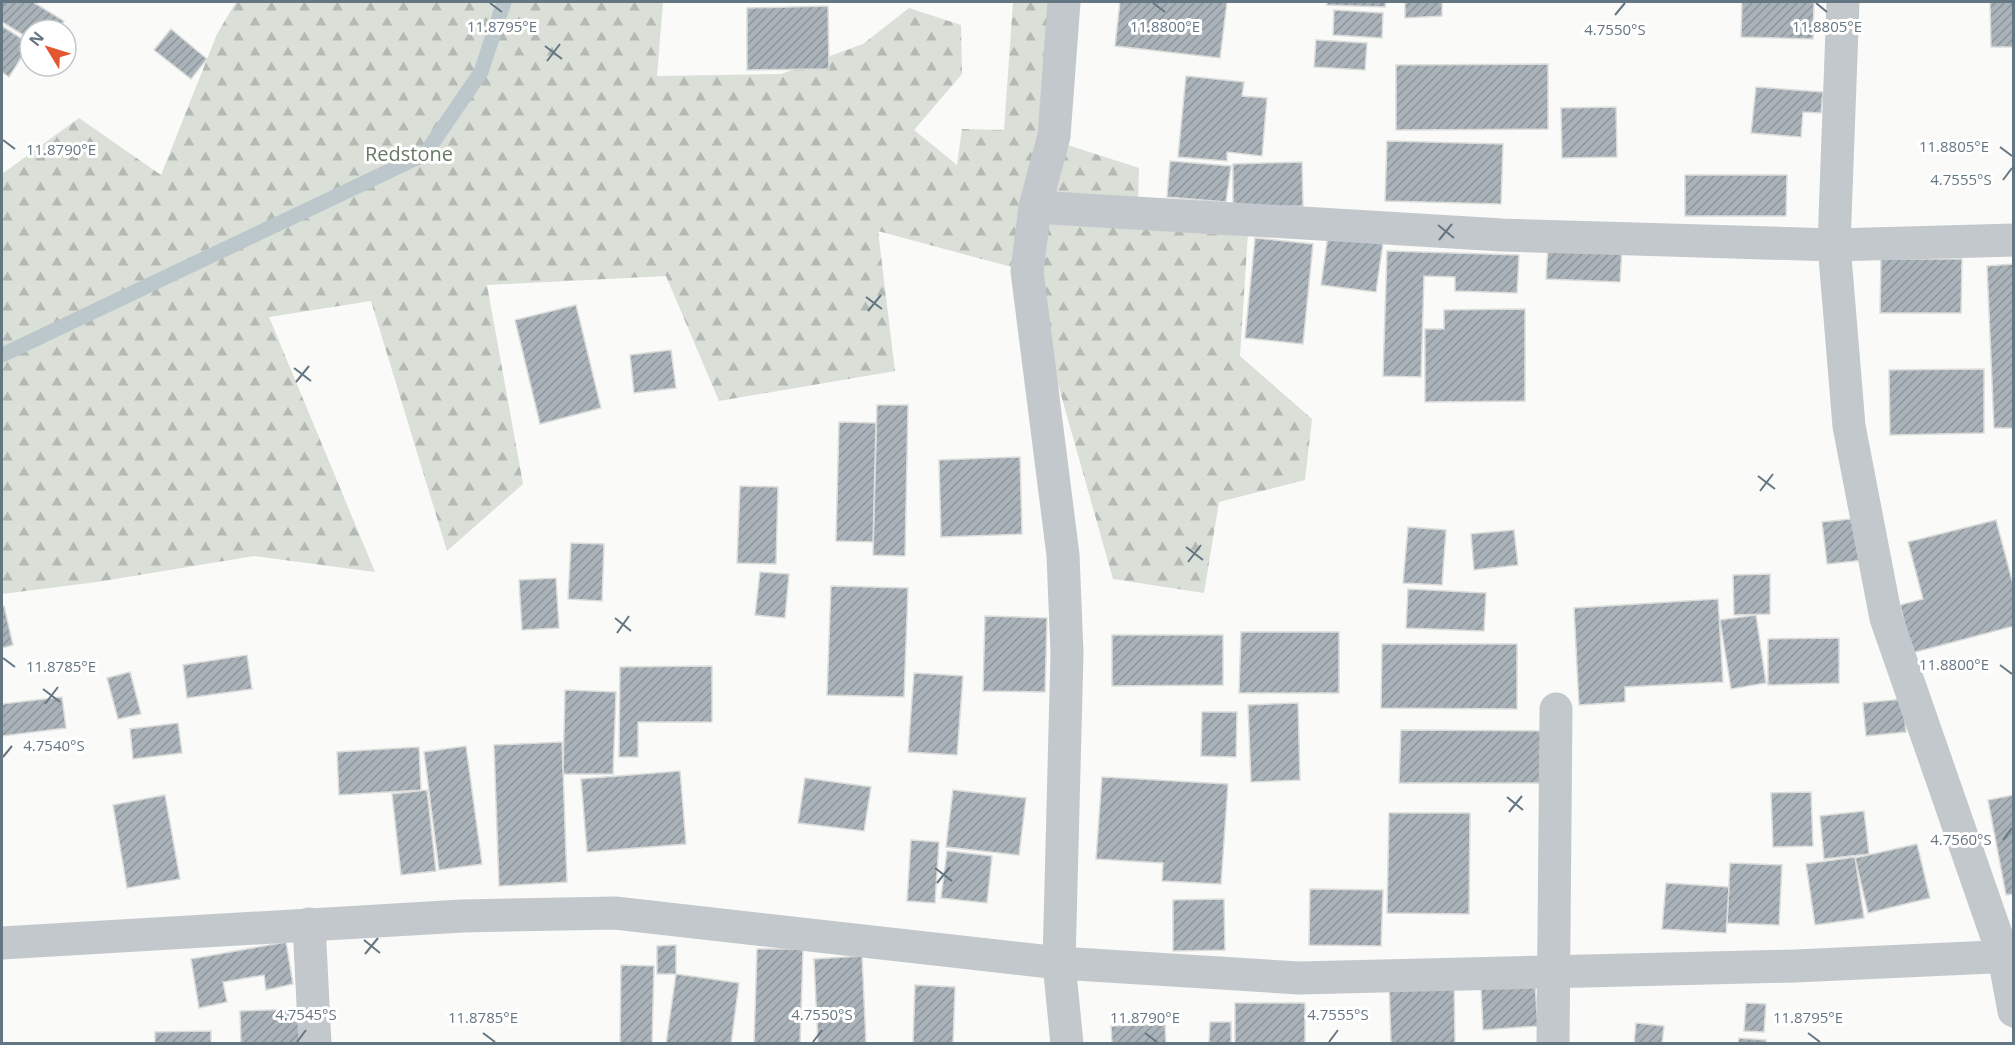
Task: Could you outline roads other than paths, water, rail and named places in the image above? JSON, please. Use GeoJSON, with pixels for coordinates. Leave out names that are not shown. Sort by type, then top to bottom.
{"type":"FeatureCollection","features":[{"type":"Feature","properties":{"kind":"street"},"geometry":{"type":"LineString","coordinates":[[1064,2],[1054,136],[1035,207],[1028,271],[1063,555],[1067,654],[1059,963],[1067,1044]]}},
{"type":"Feature","properties":{"kind":"street"},"geometry":{"type":"LineString","coordinates":[[1843,2],[1834,245],[1849,426],[1886,618],[2009,956],[2013,1011]]}},
{"type":"Feature","properties":{"kind":"street"},"geometry":{"type":"LineString","coordinates":[[1035,207],[1502,235],[1834,245],[2013,240]]}},
{"type":"Feature","properties":{"kind":"street"},"geometry":{"type":"LineString","coordinates":[[1553,1044],[1556,709]]}},
{"type":"Feature","properties":{"kind":"street"},"geometry":{"type":"LineString","coordinates":[[2,943],[462,916],[615,914],[1059,963],[1299,978],[1795,966],[2009,956]]}},
{"type":"Feature","properties":{"kind":"street"},"geometry":{"type":"LineString","coordinates":[[309,924],[315,1044]]}},
{"type":"Feature","properties":{"kind":"waterway"},"geometry":{"type":"LineString","coordinates":[[2,355],[425,154],[481,72],[504,2]]}},
{"type":"Feature","properties":{"kind":"park label","name":"Redstone"},"geometry":{"type":"Point","coordinates":[409,154]}}]}
